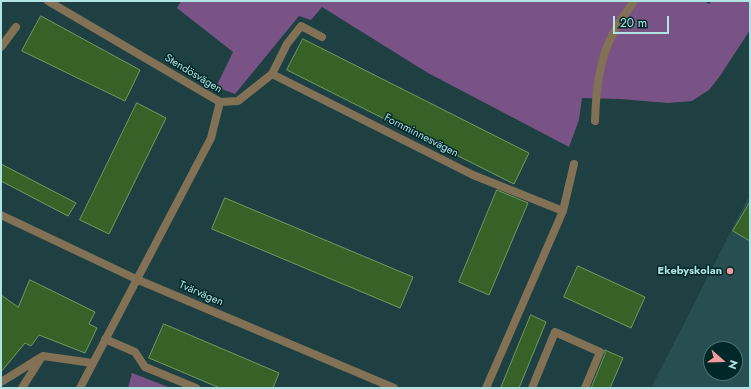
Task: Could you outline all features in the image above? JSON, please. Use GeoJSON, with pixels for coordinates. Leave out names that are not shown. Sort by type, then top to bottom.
{"type":"FeatureCollection","features":[{"type":"Feature","properties":{"kind":"street","name":"Stendösvägen"},"geometry":{"type":"LineString","coordinates":[[48,1],[220,102],[211,138],[80,388]]}},
{"type":"Feature","properties":{"kind":"street"},"geometry":{"type":"LineString","coordinates":[[595,121],[596,90],[604,55],[614,30],[634,1]]}},
{"type":"Feature","properties":{"kind":"street"},"geometry":{"type":"LineString","coordinates":[[220,102],[238,101],[272,74],[287,44],[301,26],[322,37]]}},
{"type":"Feature","properties":{"kind":"street"},"geometry":{"type":"LineString","coordinates":[[1,47],[16,27]]}},
{"type":"Feature","properties":{"kind":"street","name":"Fornminnesvägen"},"geometry":{"type":"LineString","coordinates":[[272,74],[473,174],[563,211]]}},
{"type":"Feature","properties":{"kind":"street"},"geometry":{"type":"LineString","coordinates":[[486,388],[563,211],[574,164]]}},
{"type":"Feature","properties":{"kind":"street","name":"Tvärvägen"},"geometry":{"type":"LineString","coordinates":[[1,215],[136,279],[394,388]]}},
{"type":"Feature","properties":{"kind":"street"},"geometry":{"type":"LineString","coordinates":[[532,388],[555,332],[600,352],[585,388]]}},
{"type":"Feature","properties":{"kind":"street"},"geometry":{"type":"LineString","coordinates":[[105,339],[135,352],[145,367],[196,388]]}},
{"type":"Feature","properties":{"kind":"street"},"geometry":{"type":"LineString","coordinates":[[2,388],[1,383],[42,356],[92,363]]}},
{"type":"Feature","properties":{"kind":"street"},"geometry":{"type":"LineString","coordinates":[[22,388],[42,356]]}},
{"type":"Feature","properties":{"kind":"shaded area"},"geometry":{"type":"Polygon","coordinates":[[[181,1],[704,1],[709,4],[711,1],[750,1],[750,30],[709,90],[692,101],[668,103],[620,99],[582,98],[579,120],[569,147],[428,73],[322,7],[311,20],[299,16],[235,94],[216,87],[233,52],[177,8],[181,1]]]}},
{"type":"Feature","properties":{"kind":"shaded area","name":"Ekebyskolan"},"geometry":{"type":"Polygon","coordinates":[[[750,194],[750,388],[651,388],[750,194]]]}},
{"type":"Feature","properties":{"kind":"shaded area"},"geometry":{"type":"Polygon","coordinates":[[[132,373],[171,388],[128,388],[132,373]]]}},
{"type":"Feature","properties":{"kind":"building"},"geometry":{"type":"Polygon","coordinates":[[[41,16],[140,70],[125,101],[22,51],[41,16]]]}},
{"type":"Feature","properties":{"kind":"building"},"geometry":{"type":"Polygon","coordinates":[[[303,39],[529,153],[514,184],[287,70],[303,39]]]}},
{"type":"Feature","properties":{"kind":"building"},"geometry":{"type":"Polygon","coordinates":[[[137,103],[166,118],[109,234],[80,220],[137,103]]]}},
{"type":"Feature","properties":{"kind":"building"},"geometry":{"type":"Polygon","coordinates":[[[1,164],[76,203],[68,216],[1,181],[1,164]]]}},
{"type":"Feature","properties":{"kind":"building"},"geometry":{"type":"Polygon","coordinates":[[[497,190],[528,203],[489,295],[459,282],[497,190]]]}},
{"type":"Feature","properties":{"kind":"building"},"geometry":{"type":"Polygon","coordinates":[[[225,198],[413,277],[400,308],[212,229],[225,198]]]}},
{"type":"Feature","properties":{"kind":"building"},"geometry":{"type":"Polygon","coordinates":[[[750,202],[750,241],[733,231],[750,202]]]}},
{"type":"Feature","properties":{"kind":"building"},"geometry":{"type":"Polygon","coordinates":[[[578,266],[645,297],[631,328],[564,297],[578,266]]]}},
{"type":"Feature","properties":{"kind":"building"},"geometry":{"type":"Polygon","coordinates":[[[30,280],[95,312],[89,324],[97,328],[85,353],[39,335],[31,346],[25,343],[1,372],[1,295],[18,307],[30,280]]]}},
{"type":"Feature","properties":{"kind":"building"},"geometry":{"type":"Polygon","coordinates":[[[531,315],[546,322],[519,388],[501,388],[531,315]]]}},
{"type":"Feature","properties":{"kind":"building"},"geometry":{"type":"Polygon","coordinates":[[[164,324],[279,373],[273,388],[220,388],[149,358],[164,324]]]}},
{"type":"Feature","properties":{"kind":"building"},"geometry":{"type":"Polygon","coordinates":[[[605,350],[623,358],[610,388],[591,388],[605,354],[605,350]]]}},
{"type":"Feature","properties":{"kind":"place","name":"Ekebyskolan"},"geometry":{"type":"Point","coordinates":[730,271]}}]}
